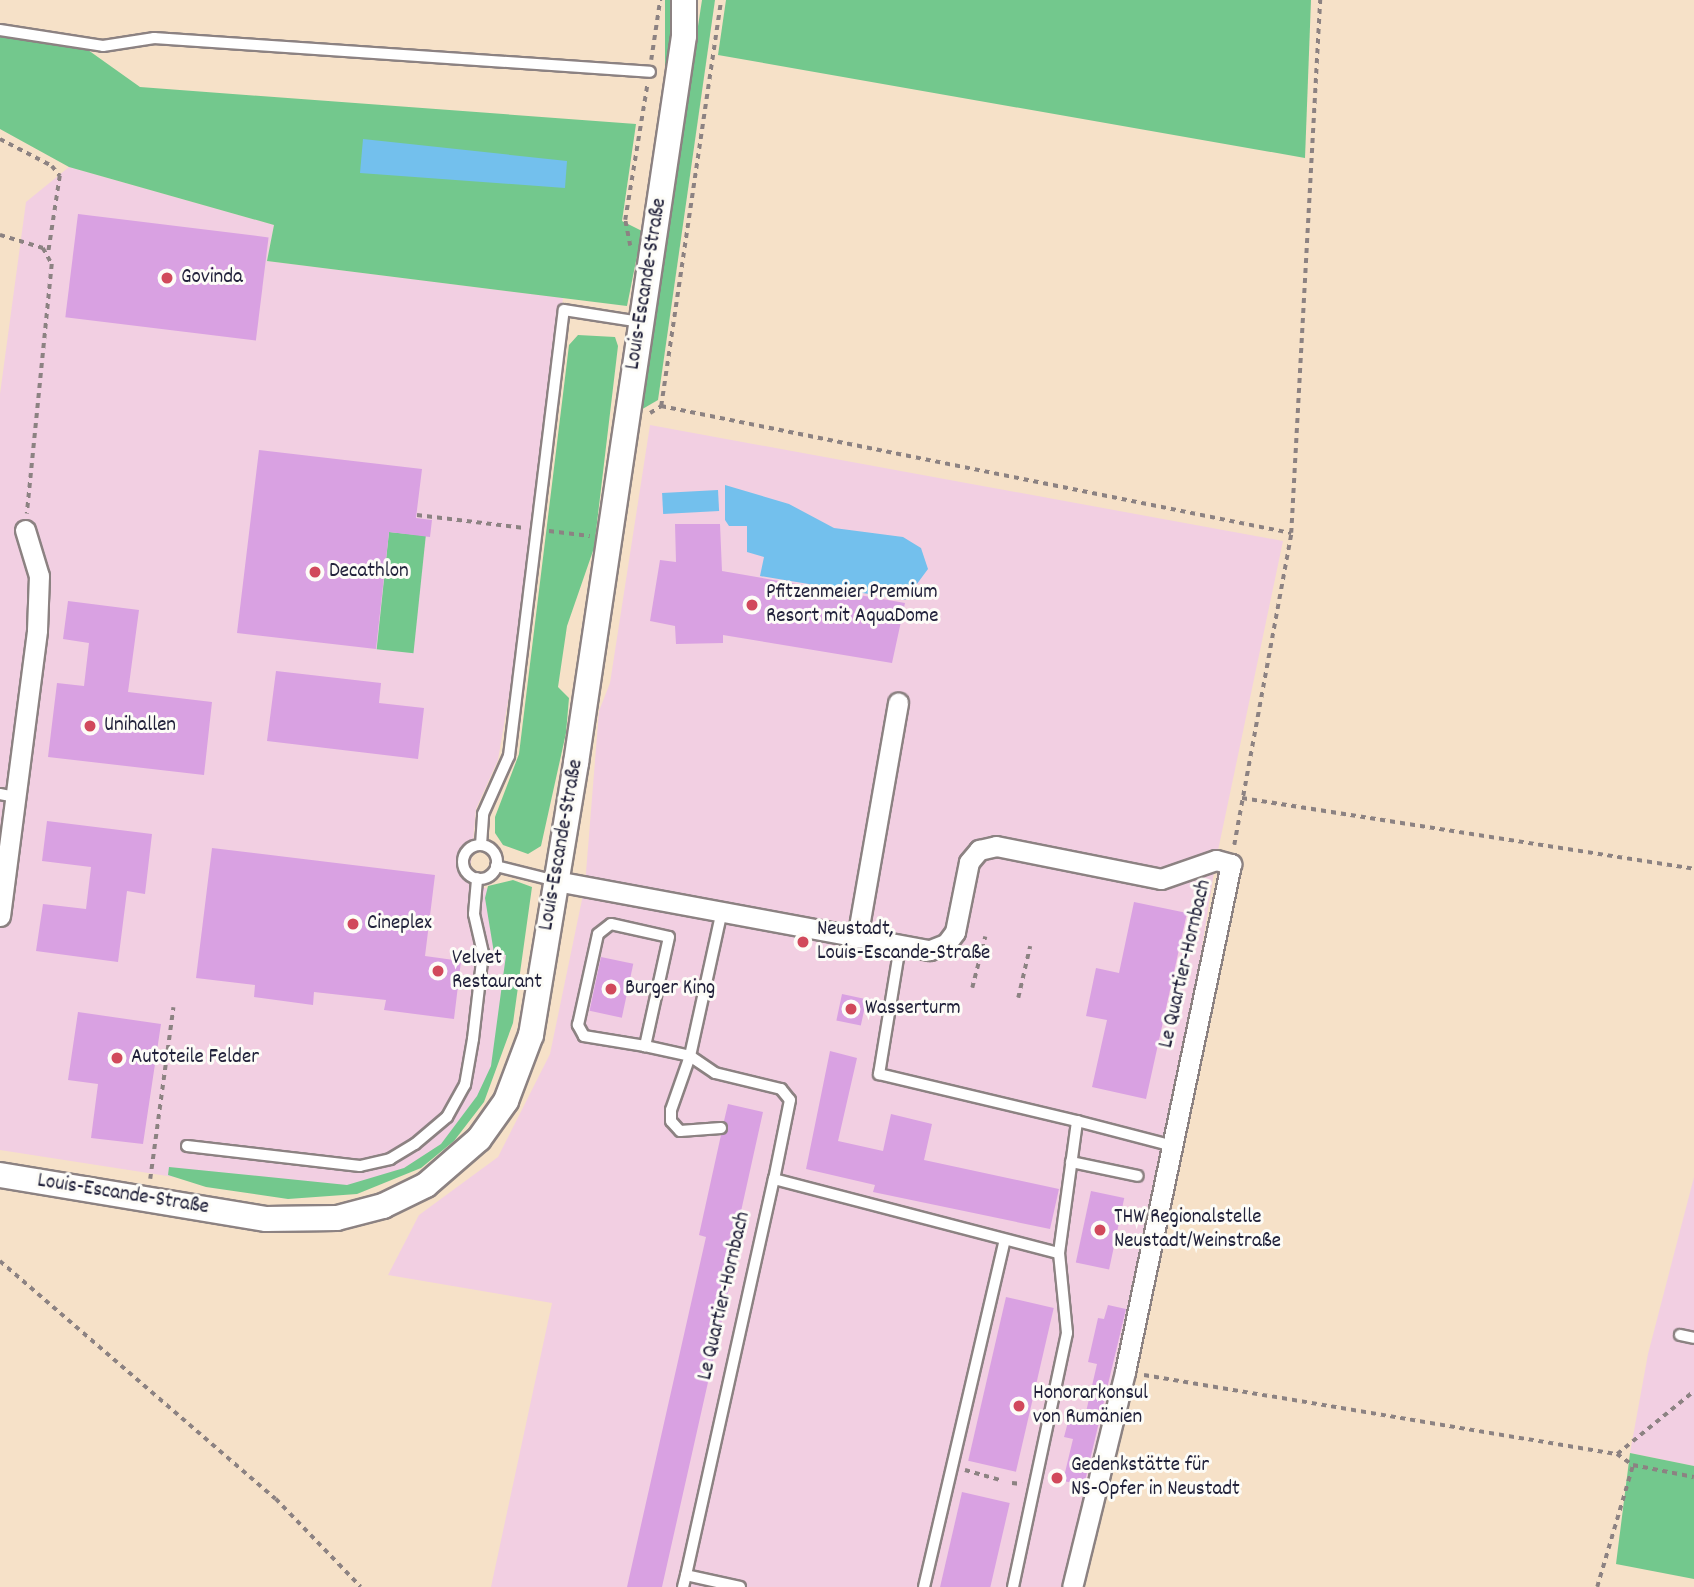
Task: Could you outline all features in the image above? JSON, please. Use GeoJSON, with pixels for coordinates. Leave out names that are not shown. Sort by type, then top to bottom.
{"type":"FeatureCollection","features":[{"type":"Feature","properties":{"kind":"street","name":"Louis-Escande-Straße"},"geometry":{"type":"LineString","coordinates":[[0,1175],[266,1219],[313,1221],[383,1206],[445,1172],[486,1130],[516,1079],[531,1035],[556,881],[684,36],[684,0]]}},
{"type":"Feature","properties":{"kind":"street","name":"Louis-Escande-Straße"},"geometry":{"type":"LineString","coordinates":[[684,36],[696,0]]}},
{"type":"Feature","properties":{"kind":"street"},"geometry":{"type":"LineString","coordinates":[[0,916],[8,795],[38,617],[39,576],[25,530]]}},
{"type":"Feature","properties":{"kind":"street"},"geometry":{"type":"LineString","coordinates":[[857,938],[898,703]]}},
{"type":"Feature","properties":{"kind":"street","name":"Le Quartier-Hornbach"},"geometry":{"type":"LineString","coordinates":[[556,881],[930,950],[946,944],[955,932],[969,862],[979,850],[996,846],[1161,879],[1216,860],[1231,864],[1169,1145],[1125,1372],[1072,1587]]}},
{"type":"Feature","properties":{"kind":"lane"},"geometry":{"type":"LineString","coordinates":[[0,30],[103,46],[154,38],[650,72]]}},
{"type":"Feature","properties":{"kind":"lane"},"geometry":{"type":"LineString","coordinates":[[481,845],[483,814],[509,756],[564,310],[641,322]]}},
{"type":"Feature","properties":{"kind":"lane"},"geometry":{"type":"LineString","coordinates":[[481,845],[495,853],[496,866],[487,877],[477,878],[466,870],[463,860],[467,851],[481,845]]}},
{"type":"Feature","properties":{"kind":"lane"},"geometry":{"type":"LineString","coordinates":[[496,866],[556,881]]}},
{"type":"Feature","properties":{"kind":"lane"},"geometry":{"type":"LineString","coordinates":[[187,1146],[360,1166],[390,1159],[415,1144],[446,1116],[465,1085],[473,1039],[483,953],[474,914],[477,878]]}},
{"type":"Feature","properties":{"kind":"lane"},"geometry":{"type":"LineString","coordinates":[[721,1128],[680,1130],[671,1121],[690,1056],[723,911]]}},
{"type":"Feature","properties":{"kind":"lane"},"geometry":{"type":"LineString","coordinates":[[645,1046],[669,937],[611,923],[598,934],[578,1025],[584,1036],[690,1056]]}},
{"type":"Feature","properties":{"kind":"lane"},"geometry":{"type":"LineString","coordinates":[[900,946],[879,1074],[1169,1145]]}},
{"type":"Feature","properties":{"kind":"lane","name":"Le Quartier-Hornbach"},"geometry":{"type":"LineString","coordinates":[[683,1587],[775,1179],[790,1100],[781,1089],[715,1073],[690,1056]]}},
{"type":"Feature","properties":{"kind":"lane"},"geometry":{"type":"LineString","coordinates":[[1013,1587],[1067,1333],[1059,1253],[1077,1121]]}},
{"type":"Feature","properties":{"kind":"lane"},"geometry":{"type":"LineString","coordinates":[[1071,1162],[1138,1175]]}},
{"type":"Feature","properties":{"kind":"lane"},"geometry":{"type":"LineString","coordinates":[[775,1179],[1059,1253]]}},
{"type":"Feature","properties":{"kind":"lane"},"geometry":{"type":"LineString","coordinates":[[924,1587],[1005,1240]]}},
{"type":"Feature","properties":{"kind":"lane"},"geometry":{"type":"LineString","coordinates":[[1680,1335],[1694,1338]]}},
{"type":"Feature","properties":{"kind":"lane"},"geometry":{"type":"LineString","coordinates":[[686,1574],[740,1587]]}},
{"type":"Feature","properties":{"kind":"path"},"geometry":{"type":"LineString","coordinates":[[625,219],[660,0]]}},
{"type":"Feature","properties":{"kind":"path"},"geometry":{"type":"LineString","coordinates":[[720,0],[661,405],[1291,533]]}},
{"type":"Feature","properties":{"kind":"path"},"geometry":{"type":"LineString","coordinates":[[1231,864],[1291,533],[1320,0]]}},
{"type":"Feature","properties":{"kind":"path"},"geometry":{"type":"LineString","coordinates":[[0,139],[52,166],[61,176],[47,256],[52,292],[25,530]]}},
{"type":"Feature","properties":{"kind":"path"},"geometry":{"type":"LineString","coordinates":[[0,235],[43,248],[47,256]]}},
{"type":"Feature","properties":{"kind":"path"},"geometry":{"type":"LineString","coordinates":[[417,514],[609,538]]}},
{"type":"Feature","properties":{"kind":"path"},"geometry":{"type":"LineString","coordinates":[[1242,798],[1694,869]]}},
{"type":"Feature","properties":{"kind":"path"},"geometry":{"type":"LineString","coordinates":[[972,988],[985,937]]}},
{"type":"Feature","properties":{"kind":"path"},"geometry":{"type":"LineString","coordinates":[[1018,998],[1030,946]]}},
{"type":"Feature","properties":{"kind":"path"},"geometry":{"type":"LineString","coordinates":[[147,1199],[173,1008]]}},
{"type":"Feature","properties":{"kind":"path"},"geometry":{"type":"LineString","coordinates":[[0,1261],[276,1499],[361,1587]]}},
{"type":"Feature","properties":{"kind":"path"},"geometry":{"type":"LineString","coordinates":[[1125,1372],[1618,1454],[1633,1465],[1694,1477]]}},
{"type":"Feature","properties":{"kind":"path"},"geometry":{"type":"LineString","coordinates":[[1618,1454],[1694,1391]]}},
{"type":"Feature","properties":{"kind":"path"},"geometry":{"type":"LineString","coordinates":[[1597,1587],[1633,1465]]}},
{"type":"Feature","properties":{"kind":"path"},"geometry":{"type":"LineString","coordinates":[[952,1466],[1000,1480]]}},
{"type":"Feature","properties":{"kind":"shaded area"},"geometry":{"type":"Polygon","coordinates":[[[69,167],[274,225],[267,261],[563,298],[519,637],[498,760],[476,809],[469,885],[522,895],[494,1074],[445,1146],[411,1169],[366,1188],[290,1195],[0,1150],[0,394],[26,202],[69,167]]]}},
{"type":"Feature","properties":{"kind":"shaded area"},"geometry":{"type":"Polygon","coordinates":[[[650,425],[1283,541],[1216,860],[1131,1387],[1083,1587],[491,1587],[552,1303],[388,1275],[419,1215],[498,1157],[550,1054],[585,885],[599,711],[610,683],[650,425]]]}},
{"type":"Feature","properties":{"kind":"shaded area"},"geometry":{"type":"Polygon","coordinates":[[[1694,1177],[1694,1466],[1630,1453],[1648,1354],[1694,1177]]]}},
{"type":"Feature","properties":{"kind":"green space"},"geometry":{"type":"Polygon","coordinates":[[[665,0],[678,0],[678,217],[665,217],[665,0]]]}},
{"type":"Feature","properties":{"kind":"green space"},"geometry":{"type":"Polygon","coordinates":[[[702,0],[715,0],[658,400],[639,411],[702,0]]]}},
{"type":"Feature","properties":{"kind":"green space"},"geometry":{"type":"Polygon","coordinates":[[[726,0],[1311,0],[1305,158],[718,55],[726,0]]]}},
{"type":"Feature","properties":{"kind":"green space"},"geometry":{"type":"Polygon","coordinates":[[[0,36],[88,50],[140,87],[636,124],[622,221],[642,231],[627,306],[267,261],[274,225],[69,167],[0,129],[0,36]]]}},
{"type":"Feature","properties":{"kind":"green space"},"geometry":{"type":"Polygon","coordinates":[[[578,335],[615,337],[618,346],[594,548],[567,626],[558,687],[569,698],[566,733],[541,846],[528,854],[503,845],[495,833],[495,817],[519,754],[569,345],[578,335]]]}},
{"type":"Feature","properties":{"kind":"green space"},"geometry":{"type":"Polygon","coordinates":[[[389,532],[426,536],[413,653],[377,649],[389,532]]]}},
{"type":"Feature","properties":{"kind":"green space"},"geometry":{"type":"Polygon","coordinates":[[[513,880],[532,887],[513,1023],[484,1102],[454,1141],[421,1168],[357,1194],[288,1199],[206,1187],[168,1175],[169,1167],[347,1185],[404,1168],[441,1144],[477,1096],[491,1066],[506,955],[494,953],[485,898],[488,886],[513,880]]]}},
{"type":"Feature","properties":{"kind":"green space"},"geometry":{"type":"Polygon","coordinates":[[[1630,1453],[1694,1466],[1694,1579],[1616,1564],[1630,1453]]]}},
{"type":"Feature","properties":{"kind":"water"},"geometry":{"type":"Polygon","coordinates":[[[363,139],[567,161],[565,188],[360,173],[363,139]]]}},
{"type":"Feature","properties":{"kind":"water"},"geometry":{"type":"Polygon","coordinates":[[[725,485],[789,504],[834,528],[903,537],[921,548],[928,569],[905,600],[760,576],[764,557],[747,552],[747,526],[729,526],[725,520],[725,485]]]}},
{"type":"Feature","properties":{"kind":"water"},"geometry":{"type":"Polygon","coordinates":[[[718,490],[719,511],[663,514],[662,493],[718,490]]]}},
{"type":"Feature","properties":{"kind":"building","name":"Govinda"},"geometry":{"type":"Polygon","coordinates":[[[78,214],[269,237],[256,341],[65,317],[78,214]]]}},
{"type":"Feature","properties":{"kind":"building","name":"Decathlon"},"geometry":{"type":"Polygon","coordinates":[[[259,450],[422,469],[416,518],[432,520],[430,537],[389,532],[376,649],[237,633],[259,450]]]}},
{"type":"Feature","properties":{"kind":"building"},"geometry":{"type":"Polygon","coordinates":[[[675,524],[720,524],[722,571],[905,603],[892,663],[723,635],[723,643],[676,644],[675,626],[650,621],[660,560],[676,562],[675,524]]]}},
{"type":"Feature","properties":{"kind":"building"},"geometry":{"type":"Polygon","coordinates":[[[68,601],[139,610],[128,692],[212,702],[204,775],[48,757],[57,683],[84,686],[89,643],[63,639],[68,601]]]}},
{"type":"Feature","properties":{"kind":"building"},"geometry":{"type":"Polygon","coordinates":[[[276,671],[381,683],[379,703],[424,708],[418,759],[267,741],[276,671]]]}},
{"type":"Feature","properties":{"kind":"building"},"geometry":{"type":"Polygon","coordinates":[[[47,821],[152,834],[145,894],[127,891],[118,962],[36,951],[43,904],[86,909],[91,867],[42,861],[47,821]]]}},
{"type":"Feature","properties":{"kind":"building"},"geometry":{"type":"Polygon","coordinates":[[[212,848],[435,875],[425,956],[461,961],[454,1019],[384,1010],[386,1000],[314,992],[313,1005],[254,997],[255,985],[196,978],[212,848]]]}},
{"type":"Feature","properties":{"kind":"building"},"geometry":{"type":"Polygon","coordinates":[[[1134,902],[1187,913],[1146,1099],[1092,1087],[1107,1020],[1086,1016],[1096,968],[1119,973],[1134,902]]]}},
{"type":"Feature","properties":{"kind":"building"},"geometry":{"type":"Polygon","coordinates":[[[601,957],[633,964],[622,1018],[590,1011],[601,957]]]}},
{"type":"Feature","properties":{"kind":"building","name":"Wasserturm"},"geometry":{"type":"Polygon","coordinates":[[[842,994],[866,999],[861,1026],[836,1020],[842,994]]]}},
{"type":"Feature","properties":{"kind":"building"},"geometry":{"type":"Polygon","coordinates":[[[78,1012],[161,1024],[143,1144],[91,1138],[98,1084],[68,1080],[78,1012]]]}},
{"type":"Feature","properties":{"kind":"building"},"geometry":{"type":"Polygon","coordinates":[[[830,1051],[857,1058],[838,1141],[883,1151],[891,1114],[932,1124],[924,1160],[1059,1189],[1050,1229],[873,1192],[875,1185],[806,1169],[830,1051]]]}},
{"type":"Feature","properties":{"kind":"building"},"geometry":{"type":"Polygon","coordinates":[[[728,1104],[763,1112],[728,1270],[733,1271],[662,1587],[627,1587],[706,1237],[699,1235],[721,1135],[728,1131],[724,1121],[728,1104]]]}},
{"type":"Feature","properties":{"kind":"building","name":"THW Regionalstelle Neustadt/Weinstraße"},"geometry":{"type":"Polygon","coordinates":[[[1091,1191],[1124,1198],[1109,1269],[1076,1262],[1091,1191]]]}},
{"type":"Feature","properties":{"kind":"building"},"geometry":{"type":"Polygon","coordinates":[[[1006,1297],[1054,1308],[1016,1472],[968,1461],[1006,1297]]]}},
{"type":"Feature","properties":{"kind":"building"},"geometry":{"type":"Polygon","coordinates":[[[1108,1305],[1126,1309],[1084,1485],[1063,1481],[1073,1439],[1064,1437],[1068,1422],[1083,1425],[1097,1364],[1088,1362],[1098,1318],[1104,1319],[1108,1305]]]}},
{"type":"Feature","properties":{"kind":"building"},"geometry":{"type":"Polygon","coordinates":[[[962,1492],[1010,1503],[990,1587],[940,1587],[962,1492]]]}},
{"type":"Feature","properties":{"kind":"place","name":"Govinda"},"geometry":{"type":"Point","coordinates":[167,278]}},
{"type":"Feature","properties":{"kind":"place","name":"Decathlon"},"geometry":{"type":"Point","coordinates":[315,572]}},
{"type":"Feature","properties":{"kind":"place","name":"Pfitzenmeier Premium Resort mit AquaDome"},"geometry":{"type":"Point","coordinates":[752,605]}},
{"type":"Feature","properties":{"kind":"place","name":"Unihallen"},"geometry":{"type":"Point","coordinates":[90,726]}},
{"type":"Feature","properties":{"kind":"place","name":"Cineplex"},"geometry":{"type":"Point","coordinates":[353,924]}},
{"type":"Feature","properties":{"kind":"place","name":"Neustadt, Louis-Escande-Straße"},"geometry":{"type":"Point","coordinates":[803,942]}},
{"type":"Feature","properties":{"kind":"place","name":"Velvet Restaurant"},"geometry":{"type":"Point","coordinates":[438,971]}},
{"type":"Feature","properties":{"kind":"place","name":"Burger King"},"geometry":{"type":"Point","coordinates":[611,989]}},
{"type":"Feature","properties":{"kind":"place","name":"Wasserturm"},"geometry":{"type":"Point","coordinates":[851,1009]}},
{"type":"Feature","properties":{"kind":"place","name":"Autoteile Felder"},"geometry":{"type":"Point","coordinates":[117,1058]}},
{"type":"Feature","properties":{"kind":"place","name":"THW Regionalstelle Neustadt/Weinstraße"},"geometry":{"type":"Point","coordinates":[1100,1230]}},
{"type":"Feature","properties":{"kind":"place","name":"Honorarkonsul von Rumänien"},"geometry":{"type":"Point","coordinates":[1019,1406]}},
{"type":"Feature","properties":{"kind":"place","name":"Gedenkstätte für NS-Opfer in Neustadt"},"geometry":{"type":"Point","coordinates":[1057,1478]}}]}
